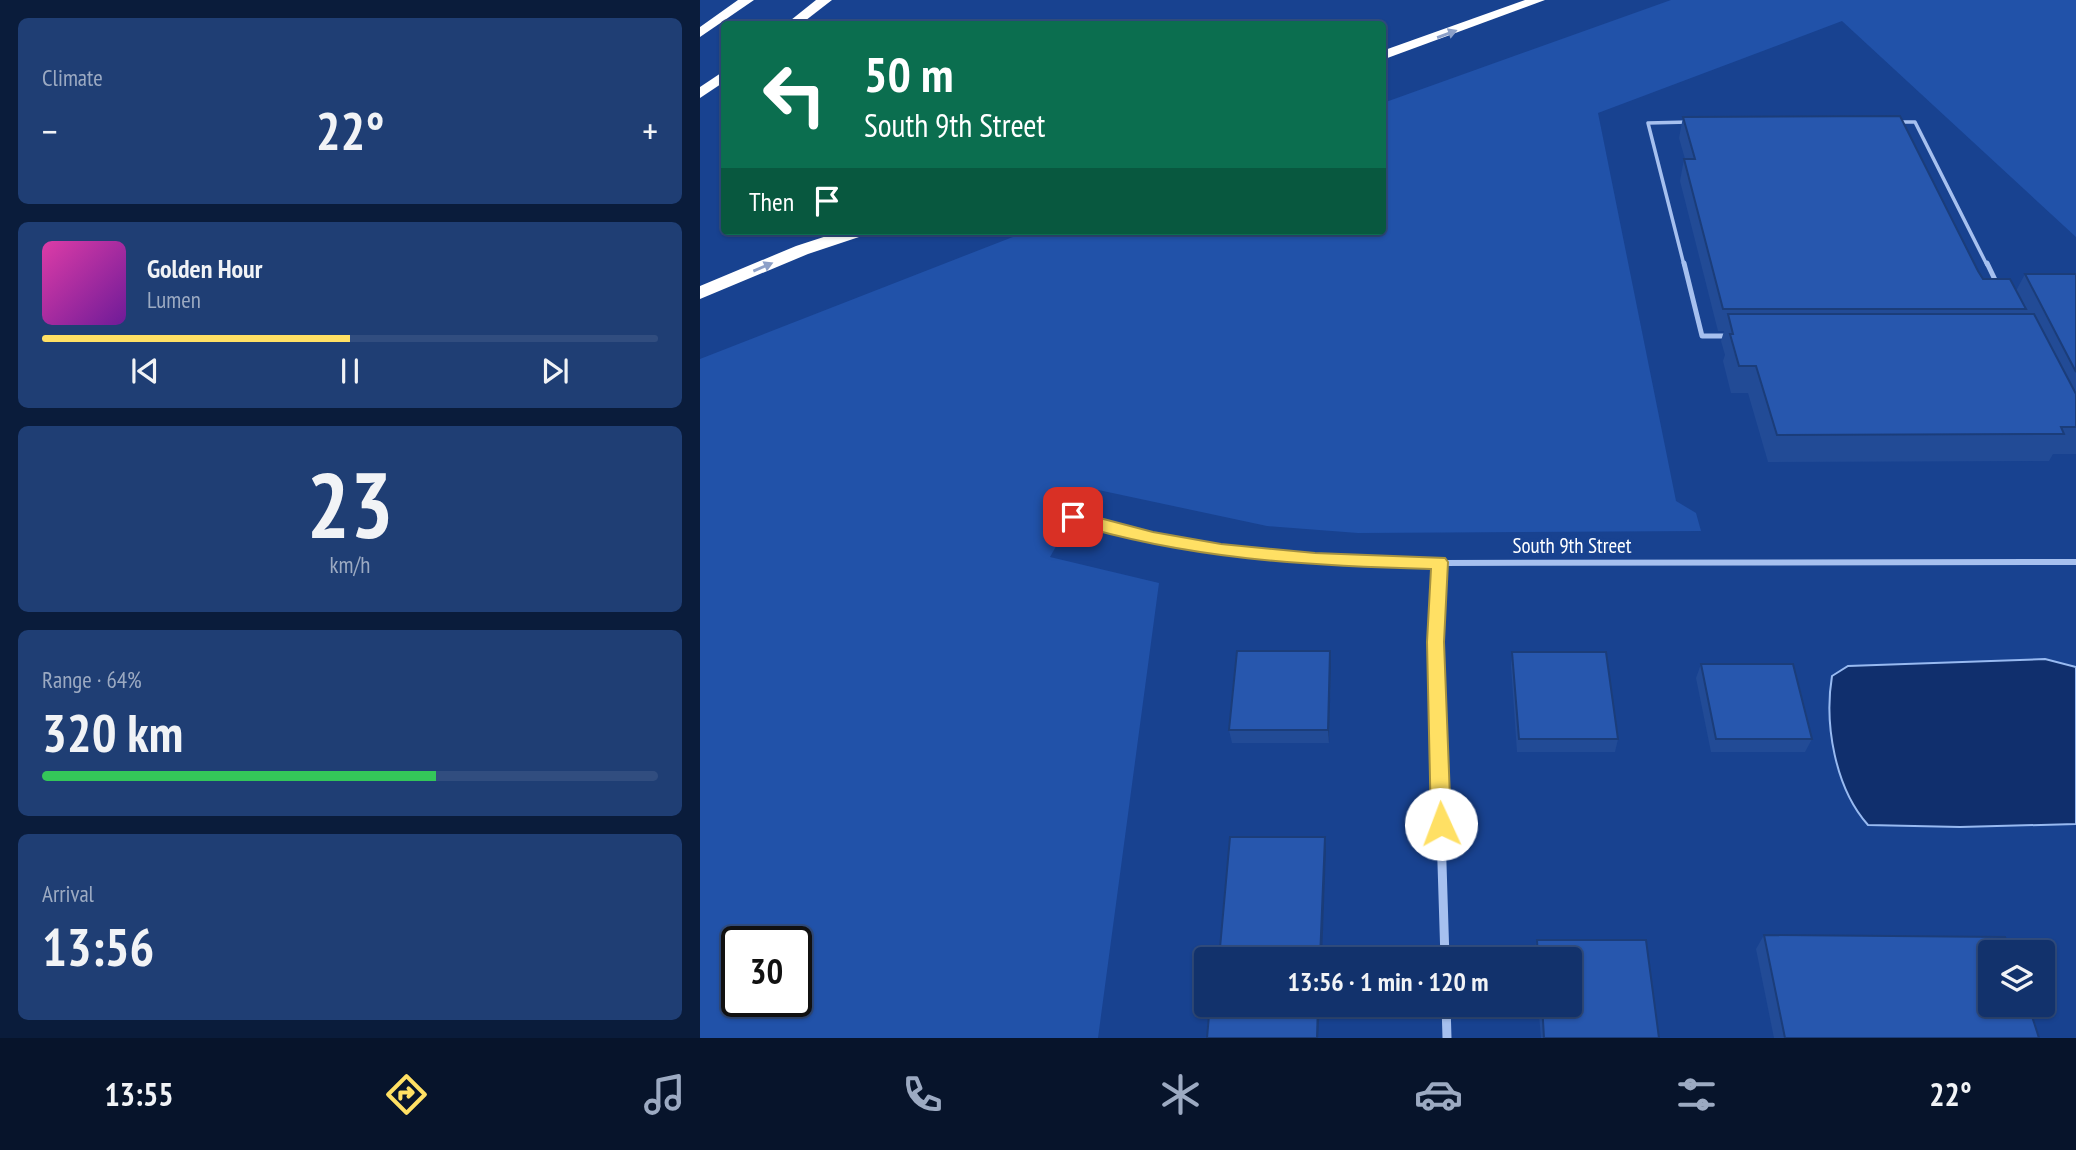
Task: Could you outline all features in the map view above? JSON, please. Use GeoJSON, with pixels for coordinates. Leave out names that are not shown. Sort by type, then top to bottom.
{"type":"FeatureCollection","features":[{"type":"Feature","properties":{"kind":"highway"},"geometry":{"type":"LineString","coordinates":[[700,33],[747,0]]}},
{"type":"Feature","properties":{"kind":"highway"},"geometry":{"type":"LineString","coordinates":[[797,21],[825,0]]}},
{"type":"Feature","properties":{"kind":"highway"},"geometry":{"type":"LineString","coordinates":[[1386,55],[1538,0]]}},
{"type":"Feature","properties":{"kind":"highway"},"geometry":{"type":"LineString","coordinates":[[700,94],[721,77]]}},
{"type":"Feature","properties":{"kind":"highway"},"geometry":{"type":"LineString","coordinates":[[700,293],[802,250],[847,235]]}},
{"type":"Feature","properties":{"kind":"street","name":"South 9th Street"},"geometry":{"type":"LineString","coordinates":[[1073,517],[1153,538],[1221,550],[1315,560],[2076,562]]}},
{"type":"Feature","properties":{"kind":"street"},"geometry":{"type":"LineString","coordinates":[[1440,562],[1436,642],[1445,947]]}},
{"type":"Feature","properties":{"kind":"street"},"geometry":{"type":"LineString","coordinates":[[1446,1017],[1447,1038]]}},
{"type":"Feature","properties":{"kind":"lane"},"geometry":{"type":"LineString","coordinates":[[1701,122],[1648,122],[1702,335],[1744,335]]}},
{"type":"Feature","properties":{"kind":"lane"},"geometry":{"type":"LineString","coordinates":[[1888,122],[1915,122],[2002,294]]}},
{"type":"Feature","properties":{"kind":"lane"},"geometry":{"type":"LineString","coordinates":[[1997,283],[2010,283]]}},
{"type":"Feature","properties":{"kind":"shaded area"},"geometry":{"type":"Polygon","coordinates":[[[1671,0],[2076,0],[2076,237],[1842,21],[1598,113],[1676,501],[1696,513],[1701,531],[1358,533],[1267,526],[1089,488],[1050,557],[1159,583],[1098,1038],[700,1038],[700,359],[1018,235],[1386,235],[1386,102],[1671,0]]]}},
{"type":"Feature","properties":{"kind":"shaded area"},"geometry":{"type":"Polygon","coordinates":[[[2045,659],[2076,667],[2076,824],[1960,827],[1868,825],[1847,793],[1835,755],[1830,714],[1832,676],[1848,666],[2045,659]]]}},
{"type":"Feature","properties":{"kind":"building"},"geometry":{"type":"Polygon","coordinates":[[[1900,116],[1983,279],[2010,279],[2026,309],[1723,309],[1684,159],[1695,159],[1683,117],[1900,116]]]}},
{"type":"Feature","properties":{"kind":"building"},"geometry":{"type":"Polygon","coordinates":[[[2025,274],[2076,274],[2076,372],[2025,274]]]}},
{"type":"Feature","properties":{"kind":"building"},"geometry":{"type":"Polygon","coordinates":[[[1728,314],[2034,314],[2076,394],[2076,427],[2061,427],[2064,434],[1777,435],[1756,366],[1739,366],[1730,334],[1733,334],[1728,314]]]}},
{"type":"Feature","properties":{"kind":"building"},"geometry":{"type":"Polygon","coordinates":[[[1237,651],[1330,651],[1328,730],[1229,730],[1237,651]]]}},
{"type":"Feature","properties":{"kind":"building"},"geometry":{"type":"Polygon","coordinates":[[[1512,652],[1606,652],[1618,739],[1519,739],[1512,652]]]}},
{"type":"Feature","properties":{"kind":"building"},"geometry":{"type":"Polygon","coordinates":[[[1701,664],[1793,664],[1812,739],[1716,739],[1701,664]]]}},
{"type":"Feature","properties":{"kind":"building"},"geometry":{"type":"Polygon","coordinates":[[[1230,837],[1325,837],[1320,947],[1220,947],[1230,837]]]}},
{"type":"Feature","properties":{"kind":"building"},"geometry":{"type":"Polygon","coordinates":[[[1764,935],[2005,937],[2006,940],[1978,940],[1978,1017],[2032,1017],[2039,1038],[1785,1038],[1764,935]]]}},
{"type":"Feature","properties":{"kind":"building"},"geometry":{"type":"Polygon","coordinates":[[[1537,940],[1646,940],[1659,1038],[1544,1038],[1543,1017],[1582,1017],[1582,947],[1537,947],[1537,940]]]}},
{"type":"Feature","properties":{"kind":"building"},"geometry":{"type":"Polygon","coordinates":[[[1209,1017],[1318,1017],[1317,1038],[1207,1038],[1209,1017]]]}},
{"type":"Feature","properties":{"kind":"route"},"geometry":{"type":"LineString","coordinates":[[1073,517],[1153,538],[1221,550],[1315,560],[1440,562],[1436,642],[1441,824]]}}]}
